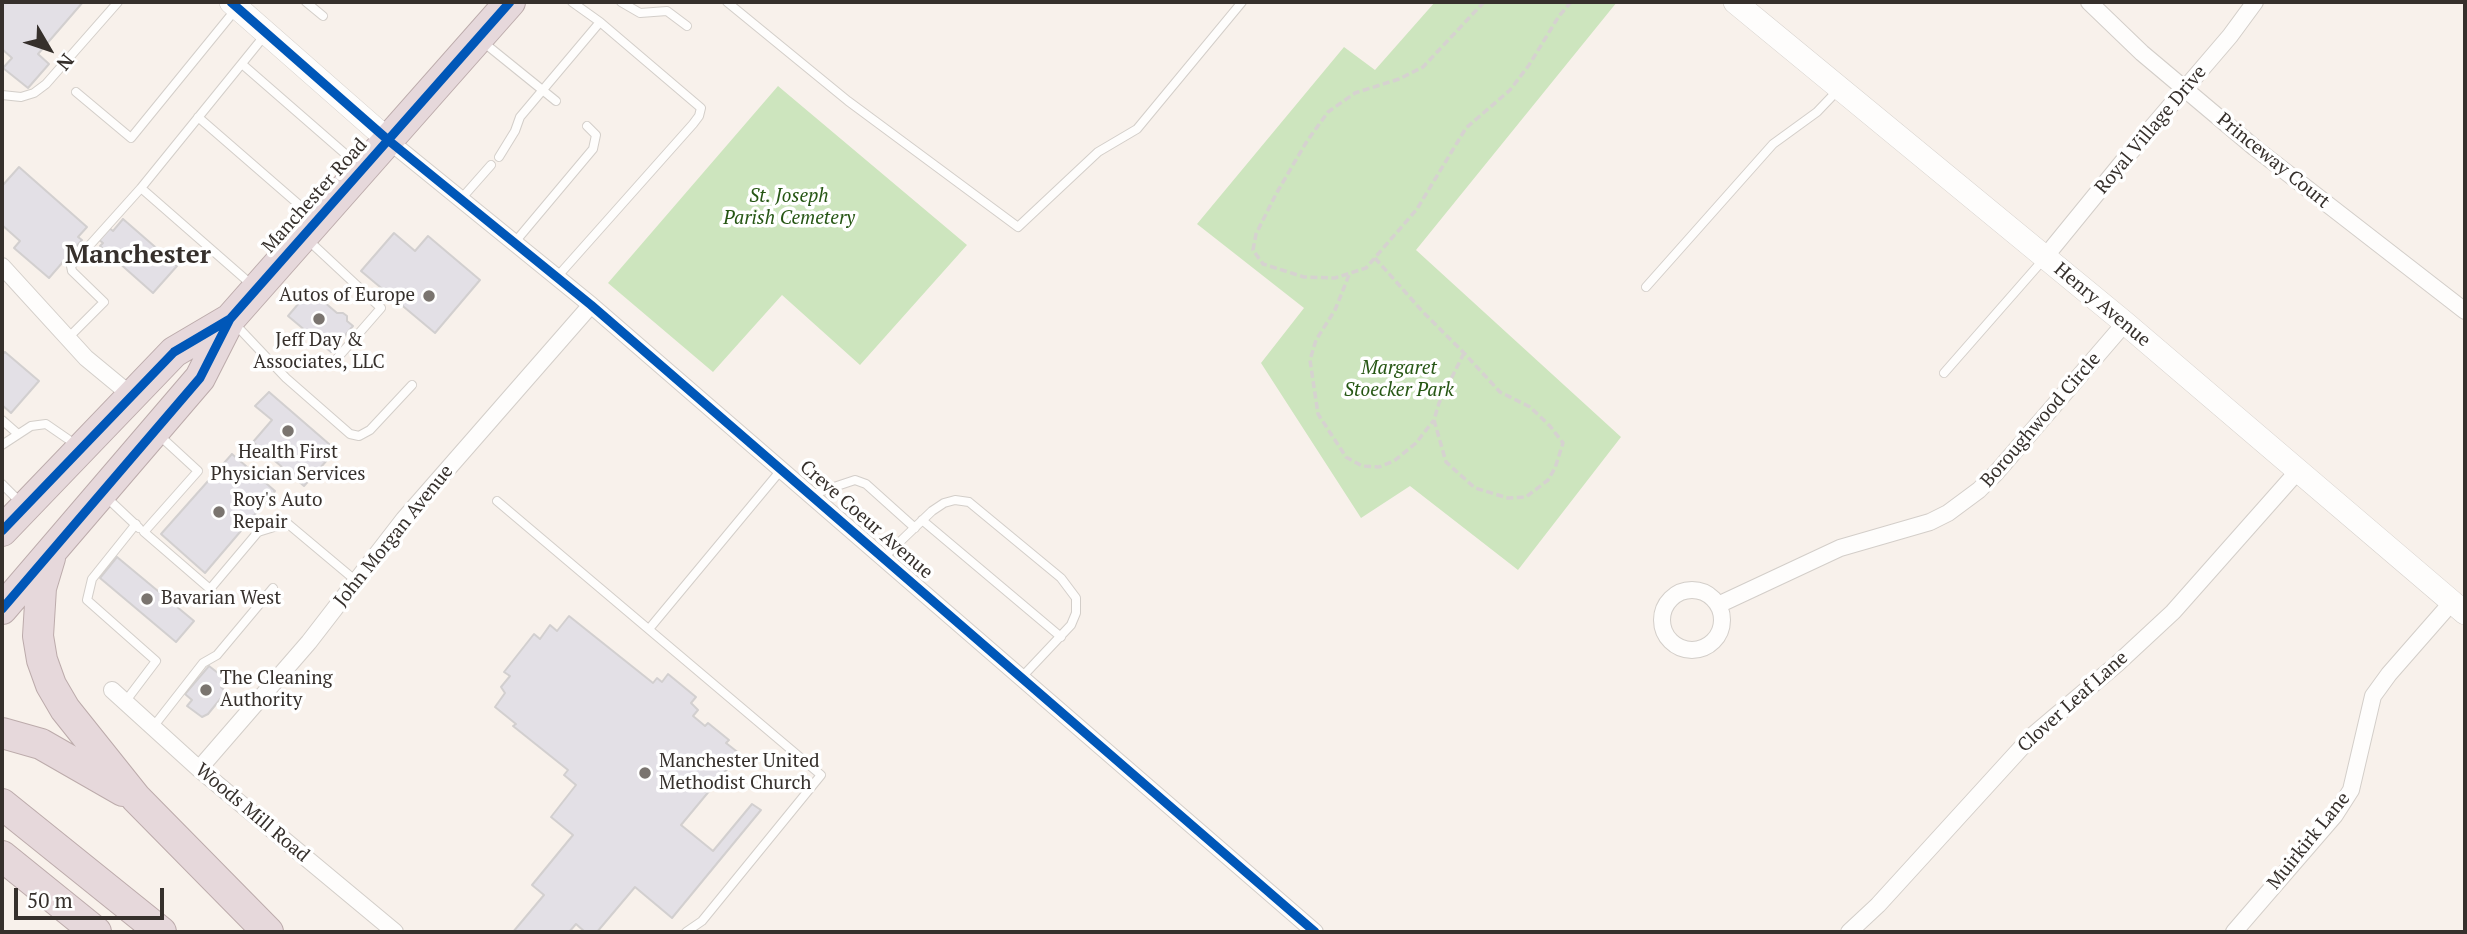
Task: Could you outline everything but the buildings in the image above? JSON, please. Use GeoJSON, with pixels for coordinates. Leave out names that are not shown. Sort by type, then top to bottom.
{"type":"FeatureCollection","features":[{"type":"Feature","properties":{"kind":"highway","name":"Manchester Road"},"geometry":{"type":"LineString","coordinates":[[2,610],[200,378],[230,319],[510,2]]}},
{"type":"Feature","properties":{"kind":"highway","name":"Manchester Road"},"geometry":{"type":"LineString","coordinates":[[10,520],[174,352],[230,319]]}},
{"type":"Feature","properties":{"kind":"highway"},"geometry":{"type":"LineString","coordinates":[[53,551],[41,587],[38,612],[42,660],[51,685],[65,709],[136,799],[268,932]]}},
{"type":"Feature","properties":{"kind":"highway"},"geometry":{"type":"LineString","coordinates":[[2,733],[41,744],[136,799]]}},
{"type":"Feature","properties":{"kind":"highway"},"geometry":{"type":"LineString","coordinates":[[9,809],[161,932]]}},
{"type":"Feature","properties":{"kind":"highway"},"geometry":{"type":"LineString","coordinates":[[2,856],[96,932]]}},
{"type":"Feature","properties":{"kind":"street","name":"Henry Avenue"},"geometry":{"type":"LineString","coordinates":[[1735,2],[2125,323],[2458,608]]}},
{"type":"Feature","properties":{"kind":"street","name":"Princeway Court"},"geometry":{"type":"LineString","coordinates":[[2089,2],[2184,89],[2255,148],[2465,311]]}},
{"type":"Feature","properties":{"kind":"street","name":"Royal Village Drive"},"geometry":{"type":"LineString","coordinates":[[2045,257],[2230,36],[2255,2]]}},
{"type":"Feature","properties":{"kind":"street"},"geometry":{"type":"LineString","coordinates":[[237,4],[388,140]]}},
{"type":"Feature","properties":{"kind":"street","name":"Creve Coeur Avenue"},"geometry":{"type":"LineString","coordinates":[[388,140],[591,306],[1315,932]]}},
{"type":"Feature","properties":{"kind":"street"},"geometry":{"type":"LineString","coordinates":[[2,266],[86,358],[132,396]]}},
{"type":"Feature","properties":{"kind":"street","name":"John Morgan Avenue"},"geometry":{"type":"LineString","coordinates":[[199,769],[309,642],[404,519],[591,306]]}},
{"type":"Feature","properties":{"kind":"street","name":"Boroughwood Circle"},"geometry":{"type":"LineString","coordinates":[[1718,605],[1840,548],[1930,522],[1948,513],[1979,490],[1996,473],[2125,323]]}},
{"type":"Feature","properties":{"kind":"street","name":"Clover Leaf Lane"},"geometry":{"type":"LineString","coordinates":[[1849,932],[1878,905],[2033,735],[2117,664],[2173,612],[2297,472]]}},
{"type":"Feature","properties":{"kind":"street","name":"Muirkirk Lane"},"geometry":{"type":"LineString","coordinates":[[2234,932],[2334,815],[2351,790],[2373,696],[2389,674],[2458,608]]}},
{"type":"Feature","properties":{"kind":"street","name":"Woods Mill Road"},"geometry":{"type":"LineString","coordinates":[[112,690],[199,769],[395,932]]}},
{"type":"Feature","properties":{"kind":"lane"},"geometry":{"type":"LineString","coordinates":[[2,94],[22,97],[34,93],[46,84],[118,2]]}},
{"type":"Feature","properties":{"kind":"lane"},"geometry":{"type":"LineString","coordinates":[[306,2],[324,16]]}},
{"type":"Feature","properties":{"kind":"lane"},"geometry":{"type":"LineString","coordinates":[[557,277],[694,124],[701,108],[600,22],[572,2]]}},
{"type":"Feature","properties":{"kind":"lane"},"geometry":{"type":"LineString","coordinates":[[621,2],[640,13],[667,11],[687,26]]}},
{"type":"Feature","properties":{"kind":"lane"},"geometry":{"type":"LineString","coordinates":[[727,2],[848,101],[1018,227],[1098,152],[1137,128],[1242,2]]}},
{"type":"Feature","properties":{"kind":"lane"},"geometry":{"type":"LineString","coordinates":[[76,92],[131,138],[237,4]]}},
{"type":"Feature","properties":{"kind":"lane"},"geometry":{"type":"LineString","coordinates":[[499,157],[520,117],[600,22]]}},
{"type":"Feature","properties":{"kind":"lane"},"geometry":{"type":"LineString","coordinates":[[68,338],[103,302],[72,271],[71,266],[141,187],[267,33]]}},
{"type":"Feature","properties":{"kind":"lane"},"geometry":{"type":"LineString","coordinates":[[478,37],[556,101]]}},
{"type":"Feature","properties":{"kind":"lane"},"geometry":{"type":"LineString","coordinates":[[242,64],[362,169]]}},
{"type":"Feature","properties":{"kind":"lane"},"geometry":{"type":"LineString","coordinates":[[1646,287],[1773,144],[1817,112],[1840,88]]}},
{"type":"Feature","properties":{"kind":"lane"},"geometry":{"type":"LineString","coordinates":[[198,117],[310,228],[381,308],[333,363]]}},
{"type":"Feature","properties":{"kind":"lane"},"geometry":{"type":"LineString","coordinates":[[515,242],[593,149],[596,135],[587,126]]}},
{"type":"Feature","properties":{"kind":"lane"},"geometry":{"type":"LineString","coordinates":[[461,199],[491,165]]}},
{"type":"Feature","properties":{"kind":"lane"},"geometry":{"type":"LineString","coordinates":[[141,187],[256,288]]}},
{"type":"Feature","properties":{"kind":"lane"},"geometry":{"type":"LineString","coordinates":[[1944,373],[2045,257]]}},
{"type":"Feature","properties":{"kind":"lane"},"geometry":{"type":"LineString","coordinates":[[230,319],[286,378],[350,434],[359,436],[370,430],[412,385]]}},
{"type":"Feature","properties":{"kind":"lane"},"geometry":{"type":"LineString","coordinates":[[2,420],[18,434]]}},
{"type":"Feature","properties":{"kind":"lane"},"geometry":{"type":"LineString","coordinates":[[2,446],[31,426],[46,424],[81,448]]}},
{"type":"Feature","properties":{"kind":"lane"},"geometry":{"type":"LineString","coordinates":[[144,532],[198,471],[155,431]]}},
{"type":"Feature","properties":{"kind":"lane"},"geometry":{"type":"LineString","coordinates":[[649,629],[781,470]]}},
{"type":"Feature","properties":{"kind":"lane"},"geometry":{"type":"LineString","coordinates":[[810,495],[855,480],[866,484],[915,528]]}},
{"type":"Feature","properties":{"kind":"lane"},"geometry":{"type":"LineString","coordinates":[[2,484],[10,520]]}},
{"type":"Feature","properties":{"kind":"lane"},"geometry":{"type":"LineString","coordinates":[[102,494],[210,589],[258,532],[287,523],[355,580]]}},
{"type":"Feature","properties":{"kind":"lane"},"geometry":{"type":"LineString","coordinates":[[497,500],[821,775],[702,921],[686,932]]}},
{"type":"Feature","properties":{"kind":"lane"},"geometry":{"type":"LineString","coordinates":[[883,558],[922,520],[944,503],[955,500],[970,502],[1061,578],[1076,598],[1076,613],[1071,625],[1061,637],[1021,678]]}},
{"type":"Feature","properties":{"kind":"lane"},"geometry":{"type":"LineString","coordinates":[[922,520],[1061,637]]}},
{"type":"Feature","properties":{"kind":"lane"},"geometry":{"type":"LineString","coordinates":[[125,702],[156,661],[86,600],[92,579],[136,524]]}},
{"type":"Feature","properties":{"kind":"lane"},"geometry":{"type":"LineString","coordinates":[[153,727],[203,663],[216,655],[273,588]]}},
{"type":"Feature","properties":{"kind":"path"},"geometry":{"type":"LineString","coordinates":[[1484,2],[1423,67],[1399,79],[1355,93],[1328,112],[1283,183],[1256,234],[1253,250],[1263,264],[1304,277],[1335,278],[1366,268],[1417,209],[1466,128],[1510,90],[1571,2]]}},
{"type":"Feature","properties":{"kind":"path"},"geometry":{"type":"LineString","coordinates":[[1375,258],[1500,392],[1530,407],[1563,443],[1548,480],[1526,497],[1508,498],[1475,488],[1446,462],[1434,420]]}},
{"type":"Feature","properties":{"kind":"path"},"geometry":{"type":"LineString","coordinates":[[1349,274],[1335,310],[1316,340],[1310,360],[1318,414],[1346,457],[1362,466],[1379,467],[1394,461],[1416,443],[1434,420],[1464,353]]}},
{"type":"Feature","properties":{"kind":"green space","name":"Margaret Stoecker Park"},"geometry":{"type":"Polygon","coordinates":[[[1435,2],[1617,2],[1416,250],[1621,437],[1518,570],[1410,486],[1361,518],[1261,363],[1304,308],[1197,224],[1344,47],[1375,70],[1435,2]]]}},
{"type":"Feature","properties":{"kind":"green space","name":"St. Joseph Parish Cemetery"},"geometry":{"type":"Polygon","coordinates":[[[778,86],[967,245],[860,365],[782,295],[713,372],[608,283],[778,86]]]}},
{"type":"Feature","properties":{"kind":"cycle path"},"geometry":{"type":"LineString","coordinates":[[231,2],[388,140],[591,305],[1315,932]]}},
{"type":"Feature","properties":{"kind":"cycle path"},"geometry":{"type":"LineString","coordinates":[[2,609],[200,378],[230,319],[510,2]]}},
{"type":"Feature","properties":{"kind":"cycle path"},"geometry":{"type":"LineString","coordinates":[[2,531],[174,352],[230,319]]}},
{"type":"Feature","properties":{"kind":"place","name":"Autos of Europe"},"geometry":{"type":"Point","coordinates":[429,296]}},
{"type":"Feature","properties":{"kind":"place","name":"Jeff Day & Associates, LLC"},"geometry":{"type":"Point","coordinates":[319,319]}},
{"type":"Feature","properties":{"kind":"place","name":"Health First Physician Services"},"geometry":{"type":"Point","coordinates":[288,431]}},
{"type":"Feature","properties":{"kind":"place","name":"Roy's Auto Repair"},"geometry":{"type":"Point","coordinates":[219,512]}},
{"type":"Feature","properties":{"kind":"place","name":"Bavarian West"},"geometry":{"type":"Point","coordinates":[147,599]}},
{"type":"Feature","properties":{"kind":"place","name":"The Cleaning Authority"},"geometry":{"type":"Point","coordinates":[206,690]}},
{"type":"Feature","properties":{"kind":"place","name":"Manchester United Methodist Church"},"geometry":{"type":"Point","coordinates":[645,773]}},
{"type":"Feature","properties":{"kind":"district","name":"Manchester"},"geometry":{"type":"Point","coordinates":[138,256]}}]}
